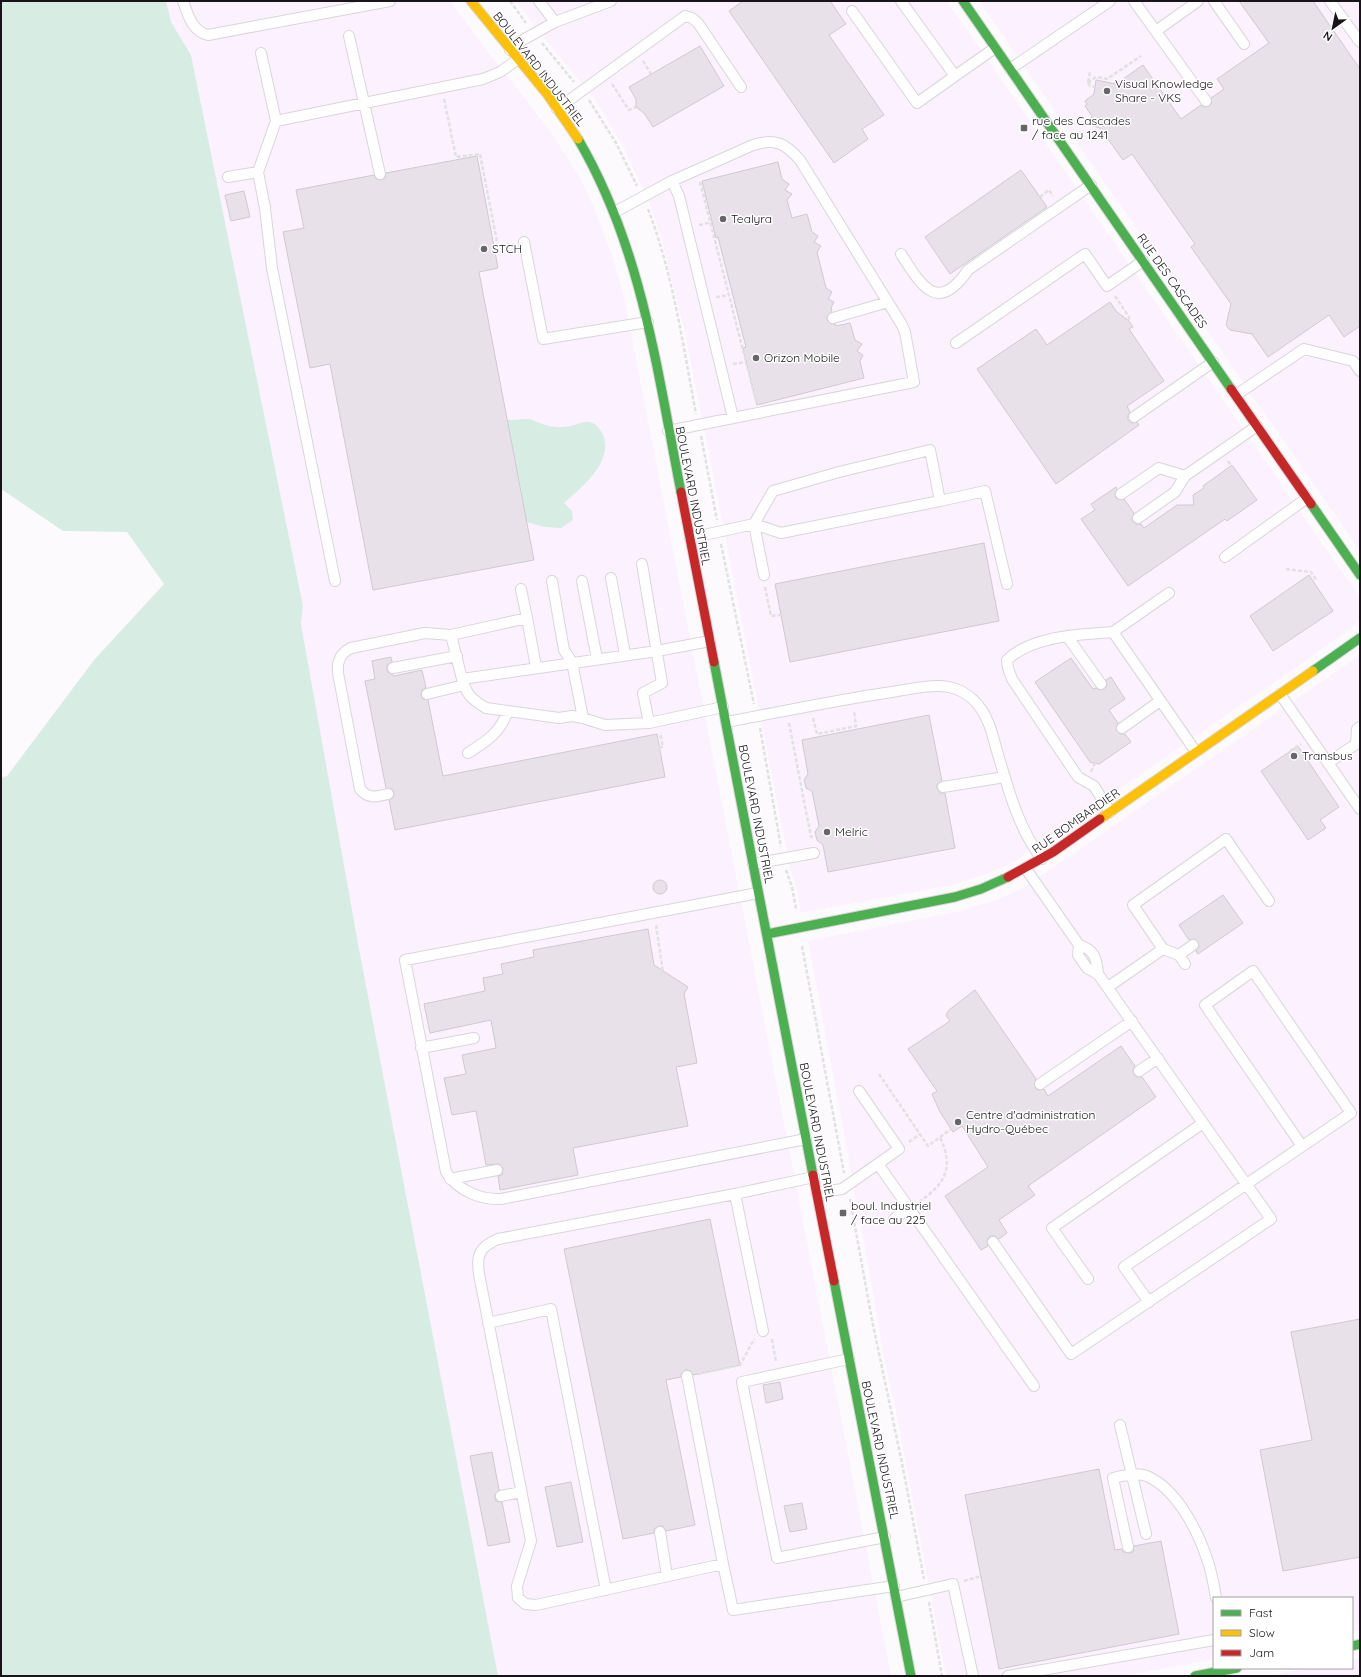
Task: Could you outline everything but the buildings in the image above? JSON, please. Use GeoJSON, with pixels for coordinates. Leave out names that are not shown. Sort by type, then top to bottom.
{"type":"FeatureCollection","features":[{"type":"Feature","properties":{"kind":"street","name":"BOULEVARD INDUSTRIEL"},"geometry":{"type":"LineString","coordinates":[[471,1],[557,109],[592,164],[615,212],[635,267],[648,322],[911,1676]]}},
{"type":"Feature","properties":{"kind":"street","name":"RUE DES CASCADES"},"geometry":{"type":"LineString","coordinates":[[963,1],[1360,575]]}},
{"type":"Feature","properties":{"kind":"street","name":"RUE BOMBARDIER"},"geometry":{"type":"LineString","coordinates":[[767,934],[955,897],[982,889],[1026,869],[1360,638]]}},
{"type":"Feature","properties":{"kind":"street"},"geometry":{"type":"LineString","coordinates":[[1195,1676],[1228,1669]]}},
{"type":"Feature","properties":{"kind":"lane"},"geometry":{"type":"LineString","coordinates":[[182,1],[195,28],[202,34],[208,35],[390,1]]}},
{"type":"Feature","properties":{"kind":"lane"},"geometry":{"type":"LineString","coordinates":[[538,1],[555,22]]}},
{"type":"Feature","properties":{"kind":"lane"},"geometry":{"type":"LineString","coordinates":[[510,50],[520,41],[555,22],[611,1]]}},
{"type":"Feature","properties":{"kind":"lane"},"geometry":{"type":"LineString","coordinates":[[901,1],[955,76]]}},
{"type":"Feature","properties":{"kind":"lane"},"geometry":{"type":"LineString","coordinates":[[1010,69],[1110,1]]}},
{"type":"Feature","properties":{"kind":"lane"},"geometry":{"type":"LineString","coordinates":[[1134,1],[1206,101]]}},
{"type":"Feature","properties":{"kind":"lane"},"geometry":{"type":"LineString","coordinates":[[1156,31],[1198,1]]}},
{"type":"Feature","properties":{"kind":"lane"},"geometry":{"type":"LineString","coordinates":[[1214,1],[1244,44]]}},
{"type":"Feature","properties":{"kind":"lane"},"geometry":{"type":"LineString","coordinates":[[1330,1],[1360,42]]}},
{"type":"Feature","properties":{"kind":"lane"},"geometry":{"type":"LineString","coordinates":[[852,12],[917,103],[996,48]]}},
{"type":"Feature","properties":{"kind":"lane"},"geometry":{"type":"LineString","coordinates":[[557,109],[685,16],[692,18],[698,23],[741,87]]}},
{"type":"Feature","properties":{"kind":"lane"},"geometry":{"type":"LineString","coordinates":[[350,36],[380,174]]}},
{"type":"Feature","properties":{"kind":"lane"},"geometry":{"type":"LineString","coordinates":[[261,53],[276,121],[258,172],[265,208],[272,268],[335,581]]}},
{"type":"Feature","properties":{"kind":"lane"},"geometry":{"type":"LineString","coordinates":[[276,121],[483,79],[500,72],[518,59]]}},
{"type":"Feature","properties":{"kind":"lane"},"geometry":{"type":"LineString","coordinates":[[615,212],[672,181],[753,145],[766,141],[784,145],[800,160],[905,332],[914,382],[668,431]]}},
{"type":"Feature","properties":{"kind":"lane"},"geometry":{"type":"LineString","coordinates":[[228,177],[258,172]]}},
{"type":"Feature","properties":{"kind":"lane"},"geometry":{"type":"LineString","coordinates":[[672,181],[679,196],[733,418]]}},
{"type":"Feature","properties":{"kind":"lane"},"geometry":{"type":"LineString","coordinates":[[901,254],[920,281],[930,290],[938,294],[944,293],[958,284],[968,270],[1091,185]]}},
{"type":"Feature","properties":{"kind":"lane"},"geometry":{"type":"LineString","coordinates":[[524,242],[543,339],[648,322]]}},
{"type":"Feature","properties":{"kind":"lane"},"geometry":{"type":"LineString","coordinates":[[956,343],[1085,254],[1107,286],[1143,261]]}},
{"type":"Feature","properties":{"kind":"lane"},"geometry":{"type":"LineString","coordinates":[[833,318],[888,302]]}},
{"type":"Feature","properties":{"kind":"lane"},"geometry":{"type":"LineString","coordinates":[[1236,395],[1304,349],[1356,359],[1360,371]]}},
{"type":"Feature","properties":{"kind":"lane"},"geometry":{"type":"LineString","coordinates":[[1134,417],[1213,362]]}},
{"type":"Feature","properties":{"kind":"lane"},"geometry":{"type":"LineString","coordinates":[[1138,518],[1175,492],[1186,476],[1257,426]]}},
{"type":"Feature","properties":{"kind":"lane"},"geometry":{"type":"LineString","coordinates":[[764,579],[754,524],[773,491],[839,472],[930,450],[940,501]]}},
{"type":"Feature","properties":{"kind":"lane"},"geometry":{"type":"LineString","coordinates":[[1121,494],[1159,468],[1186,476]]}},
{"type":"Feature","properties":{"kind":"lane"},"geometry":{"type":"LineString","coordinates":[[690,538],[754,524],[781,533],[985,491],[1007,584]]}},
{"type":"Feature","properties":{"kind":"lane"},"geometry":{"type":"LineString","coordinates":[[1225,557],[1307,498]]}},
{"type":"Feature","properties":{"kind":"lane"},"geometry":{"type":"LineString","coordinates":[[642,564],[662,683],[643,693],[649,723]]}},
{"type":"Feature","properties":{"kind":"lane"},"geometry":{"type":"LineString","coordinates":[[611,578],[625,654]]}},
{"type":"Feature","properties":{"kind":"lane"},"geometry":{"type":"LineString","coordinates":[[552,581],[564,650],[572,662],[583,718]]}},
{"type":"Feature","properties":{"kind":"lane"},"geometry":{"type":"LineString","coordinates":[[582,581],[597,659]]}},
{"type":"Feature","properties":{"kind":"lane"},"geometry":{"type":"LineString","coordinates":[[521,589],[536,667]]}},
{"type":"Feature","properties":{"kind":"lane"},"geometry":{"type":"LineString","coordinates":[[1110,812],[1094,786],[1078,777],[1012,679],[1007,660],[1013,655],[1040,642],[1067,636],[1113,632],[1169,593]]}},
{"type":"Feature","properties":{"kind":"lane"},"geometry":{"type":"LineString","coordinates":[[388,794],[369,797],[360,789],[341,690],[338,664],[346,651],[351,648],[426,633],[451,635],[527,618]]}},
{"type":"Feature","properties":{"kind":"lane"},"geometry":{"type":"LineString","coordinates":[[1113,632],[1196,752]]}},
{"type":"Feature","properties":{"kind":"lane"},"geometry":{"type":"LineString","coordinates":[[451,635],[467,693],[476,702],[486,708],[559,718],[572,716],[605,725],[649,723],[723,707]]}},
{"type":"Feature","properties":{"kind":"lane"},"geometry":{"type":"LineString","coordinates":[[1067,636],[1100,684]]}},
{"type":"Feature","properties":{"kind":"lane"},"geometry":{"type":"LineString","coordinates":[[427,694],[463,682],[536,667],[625,654],[657,651],[710,641]]}},
{"type":"Feature","properties":{"kind":"lane"},"geometry":{"type":"LineString","coordinates":[[393,668],[456,656]]}},
{"type":"Feature","properties":{"kind":"lane"},"geometry":{"type":"LineString","coordinates":[[726,722],[883,693],[934,686],[950,688],[962,692],[977,702],[988,722],[1005,777],[1026,836],[1030,844],[1042,859]]}},
{"type":"Feature","properties":{"kind":"lane"},"geometry":{"type":"LineString","coordinates":[[1280,694],[1360,809]]}},
{"type":"Feature","properties":{"kind":"lane"},"geometry":{"type":"LineString","coordinates":[[1122,728],[1160,701]]}},
{"type":"Feature","properties":{"kind":"lane"},"geometry":{"type":"LineString","coordinates":[[468,753],[490,739],[497,732],[504,722],[508,711]]}},
{"type":"Feature","properties":{"kind":"lane"},"geometry":{"type":"LineString","coordinates":[[1328,763],[1356,744],[1357,729],[1360,727]]}},
{"type":"Feature","properties":{"kind":"lane"},"geometry":{"type":"LineString","coordinates":[[944,788],[1005,777]]}},
{"type":"Feature","properties":{"kind":"lane"},"geometry":{"type":"LineString","coordinates":[[1185,964],[1179,955],[1164,949],[1133,905],[1226,839],[1269,901]]}},
{"type":"Feature","properties":{"kind":"lane"},"geometry":{"type":"LineString","coordinates":[[753,864],[814,853]]}},
{"type":"Feature","properties":{"kind":"lane"},"geometry":{"type":"LineString","coordinates":[[993,1242],[1071,1354],[1271,1219],[1108,987],[1098,974],[1087,968],[1078,955],[1079,945],[1026,869]]}},
{"type":"Feature","properties":{"kind":"lane"},"geometry":{"type":"LineString","coordinates":[[758,893],[405,960],[421,1048],[444,1165],[450,1178],[469,1192],[482,1198],[501,1199],[806,1139]]}},
{"type":"Feature","properties":{"kind":"lane"},"geometry":{"type":"LineString","coordinates":[[1179,955],[1193,945]]}},
{"type":"Feature","properties":{"kind":"lane"},"geometry":{"type":"LineString","coordinates":[[1108,987],[1164,949]]}},
{"type":"Feature","properties":{"kind":"lane"},"geometry":{"type":"LineString","coordinates":[[1149,1302],[1124,1267],[1351,1113],[1253,971],[1205,1005],[1302,1146]]}},
{"type":"Feature","properties":{"kind":"lane"},"geometry":{"type":"LineString","coordinates":[[1040,1084],[1132,1021]]}},
{"type":"Feature","properties":{"kind":"lane"},"geometry":{"type":"LineString","coordinates":[[421,1048],[474,1038]]}},
{"type":"Feature","properties":{"kind":"lane"},"geometry":{"type":"LineString","coordinates":[[1139,1072],[1158,1058]]}},
{"type":"Feature","properties":{"kind":"lane"},"geometry":{"type":"LineString","coordinates":[[817,1193],[842,1189],[899,1149],[859,1091]]}},
{"type":"Feature","properties":{"kind":"lane"},"geometry":{"type":"LineString","coordinates":[[1088,1279],[1052,1228],[1203,1123]]}},
{"type":"Feature","properties":{"kind":"lane"},"geometry":{"type":"LineString","coordinates":[[878,1164],[1034,1386]]}},
{"type":"Feature","properties":{"kind":"lane"},"geometry":{"type":"LineString","coordinates":[[450,1178],[497,1170]]}},
{"type":"Feature","properties":{"kind":"lane"},"geometry":{"type":"LineString","coordinates":[[722,1564],[536,1605],[525,1604],[518,1598],[517,1586],[531,1541],[477,1260],[480,1250],[489,1243],[498,1239],[735,1194],[814,1177]]}},
{"type":"Feature","properties":{"kind":"lane"},"geometry":{"type":"LineString","coordinates":[[735,1194],[763,1331]]}},
{"type":"Feature","properties":{"kind":"lane"},"geometry":{"type":"LineString","coordinates":[[894,1219],[909,1208]]}},
{"type":"Feature","properties":{"kind":"lane"},"geometry":{"type":"LineString","coordinates":[[488,1323],[551,1309],[606,1590]]}},
{"type":"Feature","properties":{"kind":"lane"},"geometry":{"type":"LineString","coordinates":[[849,1360],[742,1382],[778,1558],[885,1537]]}},
{"type":"Feature","properties":{"kind":"lane"},"geometry":{"type":"LineString","coordinates":[[687,1376],[722,1564],[733,1610],[894,1586]]}},
{"type":"Feature","properties":{"kind":"lane"},"geometry":{"type":"LineString","coordinates":[[1120,1425],[1146,1534]]}},
{"type":"Feature","properties":{"kind":"lane"},"geometry":{"type":"LineString","coordinates":[[1128,1547],[1113,1478],[1132,1474],[1149,1477],[1163,1487],[1186,1513],[1209,1562],[1216,1597]]}},
{"type":"Feature","properties":{"kind":"lane"},"geometry":{"type":"LineString","coordinates":[[500,1496],[521,1492]]}},
{"type":"Feature","properties":{"kind":"lane"},"geometry":{"type":"LineString","coordinates":[[660,1532],[667,1576]]}},
{"type":"Feature","properties":{"kind":"lane"},"geometry":{"type":"LineString","coordinates":[[896,1597],[953,1584],[973,1676]]}},
{"type":"Feature","properties":{"kind":"lane"},"geometry":{"type":"LineString","coordinates":[[1008,1676],[1213,1640]]}},
{"type":"Feature","properties":{"kind":"path","name":"BOULEVARD INDUSTRIEL"},"geometry":{"type":"LineString","coordinates":[[510,1],[527,24]]}},
{"type":"Feature","properties":{"kind":"path","name":"BOULEVARD INDUSTRIEL"},"geometry":{"type":"LineString","coordinates":[[541,42],[575,84]]}},
{"type":"Feature","properties":{"kind":"path"},"geometry":{"type":"LineString","coordinates":[[1088,83],[1096,77],[1107,79],[1141,56]]}},
{"type":"Feature","properties":{"kind":"path"},"geometry":{"type":"LineString","coordinates":[[648,70],[651,74]]}},
{"type":"Feature","properties":{"kind":"path"},"geometry":{"type":"LineString","coordinates":[[1088,83],[1090,72]]}},
{"type":"Feature","properties":{"kind":"path"},"geometry":{"type":"LineString","coordinates":[[1088,83],[1090,86],[1095,87]]}},
{"type":"Feature","properties":{"kind":"path"},"geometry":{"type":"LineString","coordinates":[[617,91],[629,110],[636,107]]}},
{"type":"Feature","properties":{"kind":"path"},"geometry":{"type":"LineString","coordinates":[[444,100],[456,157],[480,154],[498,247]]}},
{"type":"Feature","properties":{"kind":"path","name":"BOULEVARD INDUSTRIEL"},"geometry":{"type":"LineString","coordinates":[[589,101],[616,143],[637,186]]}},
{"type":"Feature","properties":{"kind":"path"},"geometry":{"type":"LineString","coordinates":[[702,182],[733,300],[757,405]]}},
{"type":"Feature","properties":{"kind":"path","name":"BOULEVARD INDUSTRIEL"},"geometry":{"type":"LineString","coordinates":[[648,209],[657,233],[666,265],[696,411]]}},
{"type":"Feature","properties":{"kind":"path"},"geometry":{"type":"LineString","coordinates":[[494,247],[510,244]]}},
{"type":"Feature","properties":{"kind":"path"},"geometry":{"type":"LineString","coordinates":[[1115,296],[1129,318],[1129,321]]}},
{"type":"Feature","properties":{"kind":"path","name":"BOULEVARD INDUSTRIEL"},"geometry":{"type":"LineString","coordinates":[[701,436],[717,518]]}},
{"type":"Feature","properties":{"kind":"path","name":"BOULEVARD INDUSTRIEL"},"geometry":{"type":"LineString","coordinates":[[722,546],[754,703]]}},
{"type":"Feature","properties":{"kind":"path"},"geometry":{"type":"LineString","coordinates":[[1286,569],[1311,572],[1317,581]]}},
{"type":"Feature","properties":{"kind":"path"},"geometry":{"type":"LineString","coordinates":[[764,579],[772,616],[781,615]]}},
{"type":"Feature","properties":{"kind":"path","name":"BOULEVARD INDUSTRIEL"},"geometry":{"type":"LineString","coordinates":[[760,726],[781,843]]}},
{"type":"Feature","properties":{"kind":"path"},"geometry":{"type":"LineString","coordinates":[[814,727],[817,734],[856,726]]}},
{"type":"Feature","properties":{"kind":"path"},"geometry":{"type":"LineString","coordinates":[[791,732],[811,837],[816,836]]}},
{"type":"Feature","properties":{"kind":"path"},"geometry":{"type":"LineString","coordinates":[[659,747],[663,746],[660,733]]}},
{"type":"Feature","properties":{"kind":"path"},"geometry":{"type":"LineString","coordinates":[[1290,751],[1301,744]]}},
{"type":"Feature","properties":{"kind":"path"},"geometry":{"type":"LineString","coordinates":[[801,784],[805,783]]}},
{"type":"Feature","properties":{"kind":"path","name":"BOULEVARD INDUSTRIEL"},"geometry":{"type":"LineString","coordinates":[[785,868],[792,887],[796,911]]}},
{"type":"Feature","properties":{"kind":"path"},"geometry":{"type":"LineString","coordinates":[[653,912],[663,972],[656,975]]}},
{"type":"Feature","properties":{"kind":"path","name":"BOULEVARD INDUSTRIEL"},"geometry":{"type":"LineString","coordinates":[[802,945],[844,1173]]}},
{"type":"Feature","properties":{"kind":"path"},"geometry":{"type":"LineString","coordinates":[[879,1074],[928,1146],[951,1129]]}},
{"type":"Feature","properties":{"kind":"path"},"geometry":{"type":"LineString","coordinates":[[919,1202],[936,1188],[943,1178],[947,1168],[948,1159],[940,1137]]}},
{"type":"Feature","properties":{"kind":"path","name":"BOULEVARD INDUSTRIEL"},"geometry":{"type":"LineString","coordinates":[[849,1198],[924,1579]]}},
{"type":"Feature","properties":{"kind":"path"},"geometry":{"type":"LineString","coordinates":[[687,1376],[740,1365],[752,1343],[763,1331]]}},
{"type":"Feature","properties":{"kind":"path"},"geometry":{"type":"LineString","coordinates":[[772,1339],[777,1364]]}},
{"type":"Feature","properties":{"kind":"path"},"geometry":{"type":"LineString","coordinates":[[930,1610],[942,1676]]}},
{"type":"Feature","properties":{"kind":"shaded area"},"geometry":{"type":"Polygon","coordinates":[[[166,1],[450,1],[552,134],[583,183],[593,206],[612,255],[626,307],[891,1676],[498,1676],[359,949],[301,624],[303,606],[191,55],[171,22],[166,1]]]}},
{"type":"Feature","properties":{"kind":"shaded area"},"geometry":{"type":"Polygon","coordinates":[[[516,1],[947,1],[1360,598],[1360,618],[1358,622],[1348,631],[1014,862],[989,873],[952,885],[801,913],[797,890],[790,868],[686,337],[662,241],[650,204],[622,144],[594,98],[548,43],[516,1]]]}},
{"type":"Feature","properties":{"kind":"shaded area"},"geometry":{"type":"Polygon","coordinates":[[[979,1],[1360,1],[1360,551],[979,1]]]}},
{"type":"Feature","properties":{"kind":"shaded area"},"geometry":{"type":"Polygon","coordinates":[[[1360,655],[1360,1630],[1353,1632],[1353,1597],[1213,1597],[1213,1659],[1124,1676],[946,1676],[895,1406],[884,1358],[864,1241],[858,1218],[851,1171],[808,941],[960,911],[999,899],[1017,891],[1054,867],[1360,655]]]}},
{"type":"Feature","properties":{"kind":"shaded area"},"geometry":{"type":"Polygon","coordinates":[[[1360,1658],[1360,1676],[1268,1676],[1305,1669],[1353,1669],[1353,1660],[1360,1658]]]}},
{"type":"Feature","properties":{"kind":"green space"},"geometry":{"type":"Polygon","coordinates":[[[1,1],[166,1],[171,22],[191,55],[303,606],[301,624],[359,949],[498,1676],[1,1676],[1,778],[7,776],[94,660],[164,584],[127,532],[63,531],[1,489],[1,1]]]}},
{"type":"Feature","properties":{"kind":"green space"},"geometry":{"type":"Polygon","coordinates":[[[530,419],[555,427],[571,426],[585,422],[591,423],[600,429],[605,443],[601,463],[595,472],[580,489],[564,503],[572,511],[573,520],[561,528],[544,527],[527,522],[507,420],[530,419]]]}},
{"type":"Feature","properties":{"kind":"traffic: fast"},"geometry":{"type":"LineString","coordinates":[[963,1],[1231,389]]}},
{"type":"Feature","properties":{"kind":"traffic: fast"},"geometry":{"type":"LineString","coordinates":[[578,139],[600,180],[618,223],[632,266],[655,355],[681,492]]}},
{"type":"Feature","properties":{"kind":"traffic: fast"},"geometry":{"type":"LineString","coordinates":[[1311,504],[1360,575]]}},
{"type":"Feature","properties":{"kind":"traffic: fast"},"geometry":{"type":"LineString","coordinates":[[1313,671],[1360,638]]}},
{"type":"Feature","properties":{"kind":"traffic: fast"},"geometry":{"type":"LineString","coordinates":[[714,662],[813,1175]]}},
{"type":"Feature","properties":{"kind":"traffic: fast"},"geometry":{"type":"LineString","coordinates":[[767,934],[955,897],[981,889],[1008,877]]}},
{"type":"Feature","properties":{"kind":"traffic: fast"},"geometry":{"type":"LineString","coordinates":[[834,1281],[911,1676]]}},
{"type":"Feature","properties":{"kind":"traffic: fast"},"geometry":{"type":"LineString","coordinates":[[1353,1646],[1360,1644]]}},
{"type":"Feature","properties":{"kind":"traffic: fast"},"geometry":{"type":"LineString","coordinates":[[1195,1676],[1232,1669]]}},
{"type":"Feature","properties":{"kind":"traffic: slow"},"geometry":{"type":"LineString","coordinates":[[471,1],[547,94],[578,139]]}},
{"type":"Feature","properties":{"kind":"traffic: slow"},"geometry":{"type":"LineString","coordinates":[[1100,819],[1313,671]]}},
{"type":"Feature","properties":{"kind":"traffic: jam"},"geometry":{"type":"LineString","coordinates":[[1231,389],[1311,504]]}},
{"type":"Feature","properties":{"kind":"traffic: jam"},"geometry":{"type":"LineString","coordinates":[[681,492],[714,662]]}},
{"type":"Feature","properties":{"kind":"traffic: jam"},"geometry":{"type":"LineString","coordinates":[[1008,877],[1053,852],[1100,819]]}},
{"type":"Feature","properties":{"kind":"traffic: jam"},"geometry":{"type":"LineString","coordinates":[[813,1175],[834,1281]]}},
{"type":"Feature","properties":{"kind":"place","name":"Visual Knowledge Share - VKS"},"geometry":{"type":"Point","coordinates":[1107,91]}},
{"type":"Feature","properties":{"kind":"place","name":"rue des Cascades / face au 1241"},"geometry":{"type":"Point","coordinates":[1024,128]}},
{"type":"Feature","properties":{"kind":"place","name":"Tealyra"},"geometry":{"type":"Point","coordinates":[723,219]}},
{"type":"Feature","properties":{"kind":"place","name":"STCH"},"geometry":{"type":"Point","coordinates":[484,249]}},
{"type":"Feature","properties":{"kind":"place","name":"Orizon Mobile"},"geometry":{"type":"Point","coordinates":[756,358]}},
{"type":"Feature","properties":{"kind":"place","name":"Transbus"},"geometry":{"type":"Point","coordinates":[1294,756]}},
{"type":"Feature","properties":{"kind":"place","name":"Melric"},"geometry":{"type":"Point","coordinates":[827,832]}},
{"type":"Feature","properties":{"kind":"place","name":"Centre d'administration Hydro-Québec"},"geometry":{"type":"Point","coordinates":[958,1122]}},
{"type":"Feature","properties":{"kind":"place","name":"boul. Industriel / face au 225"},"geometry":{"type":"Point","coordinates":[843,1213]}}]}
